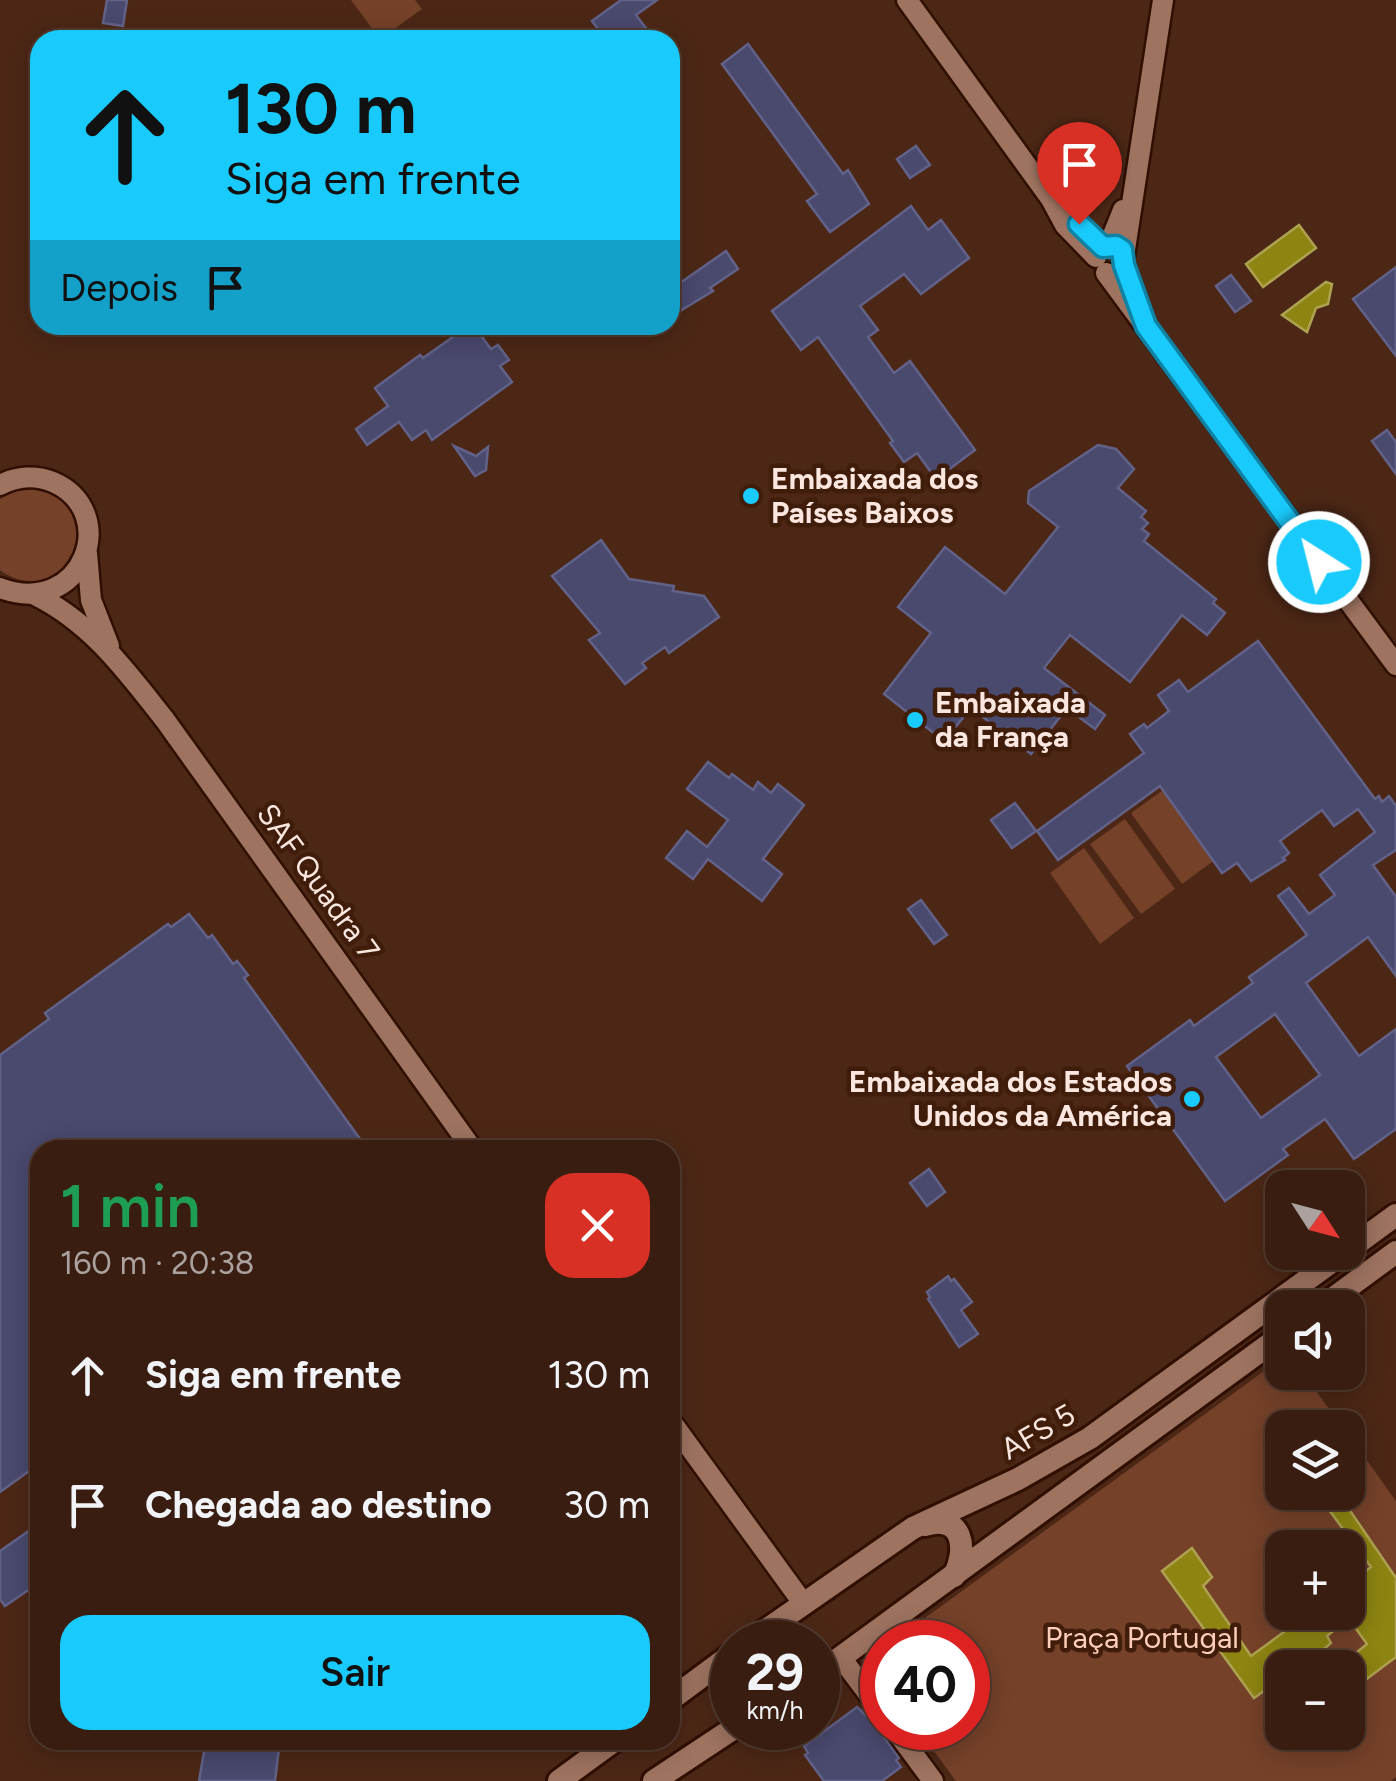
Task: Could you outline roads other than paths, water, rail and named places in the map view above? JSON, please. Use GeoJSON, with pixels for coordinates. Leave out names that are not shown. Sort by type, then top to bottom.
{"type":"FeatureCollection","features":[{"type":"Feature","properties":{"kind":"main road","name":"AFS 5"},"geometry":{"type":"LineString","coordinates":[[1365,1237],[1396,1215]]}},
{"type":"Feature","properties":{"kind":"main road"},"geometry":{"type":"LineString","coordinates":[[1344,1290],[1396,1252]]}},
{"type":"Feature","properties":{"kind":"main road","name":"AFS 5"},"geometry":{"type":"LineString","coordinates":[[778,1620],[913,1528],[1018,1479],[1090,1438],[1320,1270]]}},
{"type":"Feature","properties":{"kind":"main road","name":"AFS 5"},"geometry":{"type":"LineString","coordinates":[[842,1658],[1265,1348]]}},
{"type":"Feature","properties":{"kind":"main road"},"geometry":{"type":"LineString","coordinates":[[913,1528],[935,1522],[946,1524],[957,1533],[963,1555],[952,1579]]}},
{"type":"Feature","properties":{"kind":"main road"},"geometry":{"type":"LineString","coordinates":[[680,1693],[710,1670]]}},
{"type":"Feature","properties":{"kind":"main road"},"geometry":{"type":"LineString","coordinates":[[654,1781],[710,1744]]}},
{"type":"Feature","properties":{"kind":"main road"},"geometry":{"type":"LineString","coordinates":[[559,1781],[601,1750]]}},
{"type":"Feature","properties":{"kind":"street"},"geometry":{"type":"LineString","coordinates":[[907,0],[1051,199],[1110,257],[1146,326],[1396,665]]}},
{"type":"Feature","properties":{"kind":"street"},"geometry":{"type":"LineString","coordinates":[[1110,257],[1134,180],[1163,0]]}},
{"type":"Feature","properties":{"kind":"street"},"geometry":{"type":"LineString","coordinates":[[0,463],[25,476]]}},
{"type":"Feature","properties":{"kind":"street"},"geometry":{"type":"LineString","coordinates":[[0,485],[25,476]]}},
{"type":"Feature","properties":{"kind":"street","name":"SAF Quadra 7"},"geometry":{"type":"LineString","coordinates":[[25,476],[61,486],[84,512],[92,600],[111,652]]}},
{"type":"Feature","properties":{"kind":"street"},"geometry":{"type":"LineString","coordinates":[[0,588],[35,595],[53,590],[80,566],[87,550]]}},
{"type":"Feature","properties":{"kind":"street","name":"SAF Quadra 7"},"geometry":{"type":"LineString","coordinates":[[35,595],[64,609],[111,652],[165,720],[466,1140]]}},
{"type":"Feature","properties":{"kind":"street"},"geometry":{"type":"LineString","coordinates":[[680,1434],[803,1602]]}},
{"type":"Feature","properties":{"kind":"street"},"geometry":{"type":"LineString","coordinates":[[842,1658],[860,1682]]}},
{"type":"Feature","properties":{"kind":"street"},"geometry":{"type":"LineString","coordinates":[[910,1750],[933,1781]]}},
{"type":"Feature","properties":{"kind":"place","name":"Embaixada dos Países Baixos"},"geometry":{"type":"Point","coordinates":[751,496]}},
{"type":"Feature","properties":{"kind":"place","name":"Embaixada da França"},"geometry":{"type":"Point","coordinates":[915,720]}},
{"type":"Feature","properties":{"kind":"place","name":"Embaixada dos Estados Unidos da América"},"geometry":{"type":"Point","coordinates":[1192,1099]}},
{"type":"Feature","properties":{"kind":"park label","name":"Praça Portugal"},"geometry":{"type":"Point","coordinates":[1142,1638]}}]}
